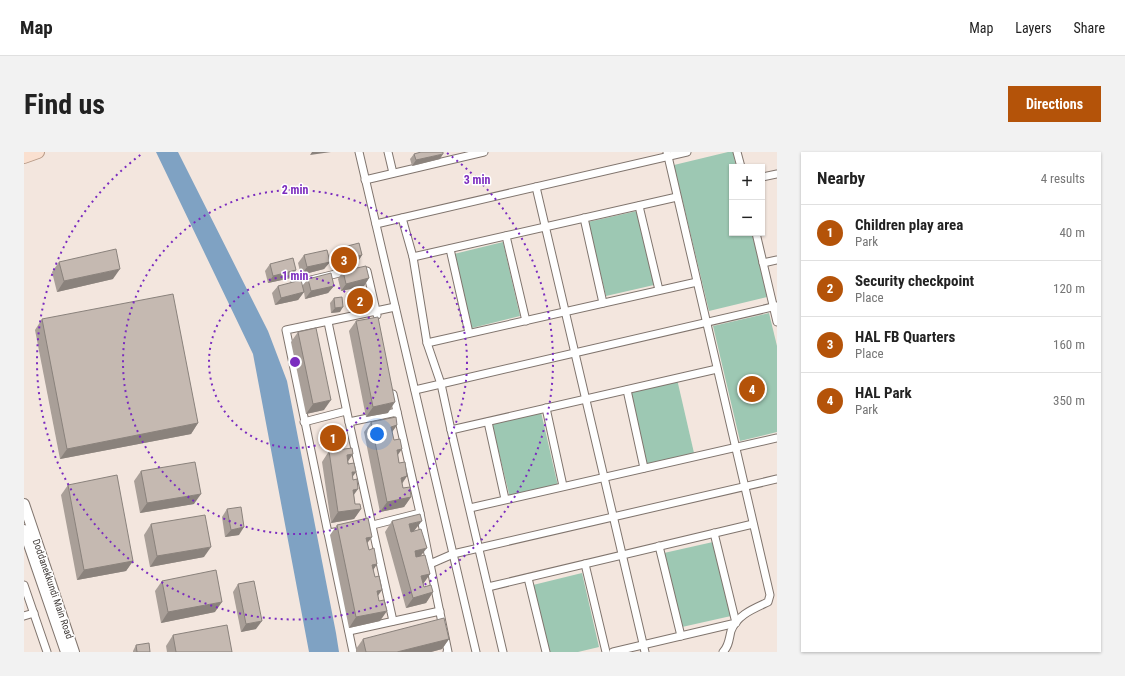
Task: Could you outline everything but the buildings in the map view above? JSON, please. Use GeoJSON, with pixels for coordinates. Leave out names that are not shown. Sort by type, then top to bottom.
{"type":"FeatureCollection","features":[{"type":"Feature","properties":{"kind":"main road"},"geometry":{"type":"LineString","coordinates":[[24,156],[38,152]]}},
{"type":"Feature","properties":{"kind":"street"},"geometry":{"type":"LineString","coordinates":[[359,152],[476,652]]}},
{"type":"Feature","properties":{"kind":"street"},"geometry":{"type":"LineString","coordinates":[[388,152],[393,173]]}},
{"type":"Feature","properties":{"kind":"street"},"geometry":{"type":"LineString","coordinates":[[365,180],[460,155],[484,152]]}},
{"type":"Feature","properties":{"kind":"street"},"geometry":{"type":"LineString","coordinates":[[376,224],[536,187],[667,154],[686,152]]}},
{"type":"Feature","properties":{"kind":"street"},"geometry":{"type":"LineString","coordinates":[[737,152],[740,164]]}},
{"type":"Feature","properties":{"kind":"street"},"geometry":{"type":"LineString","coordinates":[[667,154],[770,594],[768,602],[741,616],[732,630],[727,647],[723,652]]}},
{"type":"Feature","properties":{"kind":"street"},"geometry":{"type":"LineString","coordinates":[[765,176],[777,174]]}},
{"type":"Feature","properties":{"kind":"street"},"geometry":{"type":"LineString","coordinates":[[536,187],[644,648]]}},
{"type":"Feature","properties":{"kind":"street"},"geometry":{"type":"LineString","coordinates":[[413,257],[677,197]]}},
{"type":"Feature","properties":{"kind":"street"},"geometry":{"type":"LineString","coordinates":[[640,206],[659,290]]}},
{"type":"Feature","properties":{"kind":"street"},"geometry":{"type":"LineString","coordinates":[[402,218],[413,257],[427,343],[442,384],[451,430],[503,652]]}},
{"type":"Feature","properties":{"kind":"street"},"geometry":{"type":"LineString","coordinates":[[584,218],[604,303]]}},
{"type":"Feature","properties":{"kind":"street"},"geometry":{"type":"LineString","coordinates":[[506,236],[526,321]]}},
{"type":"Feature","properties":{"kind":"street"},"geometry":{"type":"LineString","coordinates":[[757,236],[775,306],[777,322]]}},
{"type":"Feature","properties":{"kind":"street"},"geometry":{"type":"LineString","coordinates":[[450,249],[469,333]]}},
{"type":"Feature","properties":{"kind":"street"},"geometry":{"type":"LineString","coordinates":[[763,263],[777,260]]}},
{"type":"Feature","properties":{"kind":"street"},"geometry":{"type":"LineString","coordinates":[[285,286],[366,267],[378,319]]}},
{"type":"Feature","properties":{"kind":"street"},"geometry":{"type":"LineString","coordinates":[[427,343],[697,282]]}},
{"type":"Feature","properties":{"kind":"street"},"geometry":{"type":"LineString","coordinates":[[415,390],[775,306]]}},
{"type":"Feature","properties":{"kind":"street"},"geometry":{"type":"LineString","coordinates":[[353,652],[286,330],[395,307]]}},
{"type":"Feature","properties":{"kind":"street"},"geometry":{"type":"LineString","coordinates":[[328,322],[348,422],[393,621]]}},
{"type":"Feature","properties":{"kind":"street"},"geometry":{"type":"LineString","coordinates":[[451,430],[717,369]]}},
{"type":"Feature","properties":{"kind":"street"},"geometry":{"type":"LineString","coordinates":[[392,389],[420,513],[447,652]]}},
{"type":"Feature","properties":{"kind":"street"},"geometry":{"type":"LineString","coordinates":[[627,390],[644,468]]}},
{"type":"Feature","properties":{"kind":"street"},"geometry":{"type":"LineString","coordinates":[[546,408],[563,486]]}},
{"type":"Feature","properties":{"kind":"street"},"geometry":{"type":"LineString","coordinates":[[304,422],[346,411]]}},
{"type":"Feature","properties":{"kind":"street"},"geometry":{"type":"LineString","coordinates":[[348,422],[397,412]]}},
{"type":"Feature","properties":{"kind":"street"},"geometry":{"type":"LineString","coordinates":[[488,422],[505,500]]}},
{"type":"Feature","properties":{"kind":"street"},"geometry":{"type":"LineString","coordinates":[[470,508],[777,438]]}},
{"type":"Feature","properties":{"kind":"street"},"geometry":{"type":"LineString","coordinates":[[430,564],[454,554],[777,479]]}},
{"type":"Feature","properties":{"kind":"street","name":"Doddanekkundi Main Road"},"geometry":{"type":"LineString","coordinates":[[24,504],[74,652]]}},
{"type":"Feature","properties":{"kind":"street"},"geometry":{"type":"LineString","coordinates":[[328,533],[372,526],[420,513]]}},
{"type":"Feature","properties":{"kind":"street"},"geometry":{"type":"LineString","coordinates":[[488,587],[754,524]]}},
{"type":"Feature","properties":{"kind":"street","name":"Doddanekkundi Main Road"},"geometry":{"type":"LineString","coordinates":[[24,530],[66,652]]}},
{"type":"Feature","properties":{"kind":"street"},"geometry":{"type":"LineString","coordinates":[[714,533],[736,623]]}},
{"type":"Feature","properties":{"kind":"street"},"geometry":{"type":"LineString","coordinates":[[659,546],[681,636]]}},
{"type":"Feature","properties":{"kind":"street"},"geometry":{"type":"LineString","coordinates":[[585,564],[606,652]]}},
{"type":"Feature","properties":{"kind":"street"},"geometry":{"type":"LineString","coordinates":[[528,578],[546,652]]}},
{"type":"Feature","properties":{"kind":"street"},"geometry":{"type":"LineString","coordinates":[[24,585],[47,652]]}},
{"type":"Feature","properties":{"kind":"street"},"geometry":{"type":"LineString","coordinates":[[349,632],[440,611]]}},
{"type":"Feature","properties":{"kind":"street"},"geometry":{"type":"LineString","coordinates":[[24,616],[34,613]]}},
{"type":"Feature","properties":{"kind":"street"},"geometry":{"type":"LineString","coordinates":[[612,652],[644,648],[681,636],[736,623]]}},
{"type":"Feature","properties":{"kind":"green space"},"geometry":{"type":"Polygon","coordinates":[[[733,152],[735,164],[729,164],[729,236],[753,236],[767,297],[709,311],[674,165],[733,152]]]}},
{"type":"Feature","properties":{"kind":"green space"},"geometry":{"type":"Polygon","coordinates":[[[637,211],[654,285],[606,296],[588,222],[637,211]]]}},
{"type":"Feature","properties":{"kind":"green space"},"geometry":{"type":"Polygon","coordinates":[[[503,242],[520,316],[472,328],[454,254],[503,242]]]}},
{"type":"Feature","properties":{"kind":"green space"},"geometry":{"type":"Polygon","coordinates":[[[769,313],[777,346],[777,432],[740,441],[713,326],[769,313]]]}},
{"type":"Feature","properties":{"kind":"green space"},"geometry":{"type":"Polygon","coordinates":[[[677,379],[694,453],[646,465],[628,391],[677,379]]]}},
{"type":"Feature","properties":{"kind":"green space"},"geometry":{"type":"Polygon","coordinates":[[[541,412],[558,486],[510,498],[492,424],[541,412]]]}},
{"type":"Feature","properties":{"kind":"green space"},"geometry":{"type":"Polygon","coordinates":[[[713,542],[731,616],[682,627],[664,553],[713,542]]]}},
{"type":"Feature","properties":{"kind":"green space"},"geometry":{"type":"Polygon","coordinates":[[[582,573],[599,647],[578,652],[549,652],[533,585],[582,573]]]}},
{"type":"Feature","properties":{"kind":"water"},"geometry":{"type":"Polygon","coordinates":[[[156,152],[178,152],[268,331],[287,381],[339,652],[309,652],[253,354],[156,152]]]}},
{"type":"Feature","properties":{"kind":"place","name":"HAL FB Quarters"},"geometry":{"type":"Point","coordinates":[344,260]}},
{"type":"Feature","properties":{"kind":"place","name":"Security checkpoint"},"geometry":{"type":"Point","coordinates":[360,301]}},
{"type":"Feature","properties":{"kind":"place","name":"HAL Park"},"geometry":{"type":"Point","coordinates":[752,389]}},
{"type":"Feature","properties":{"kind":"place","name":"Children play area"},"geometry":{"type":"Point","coordinates":[333,438]}}]}
